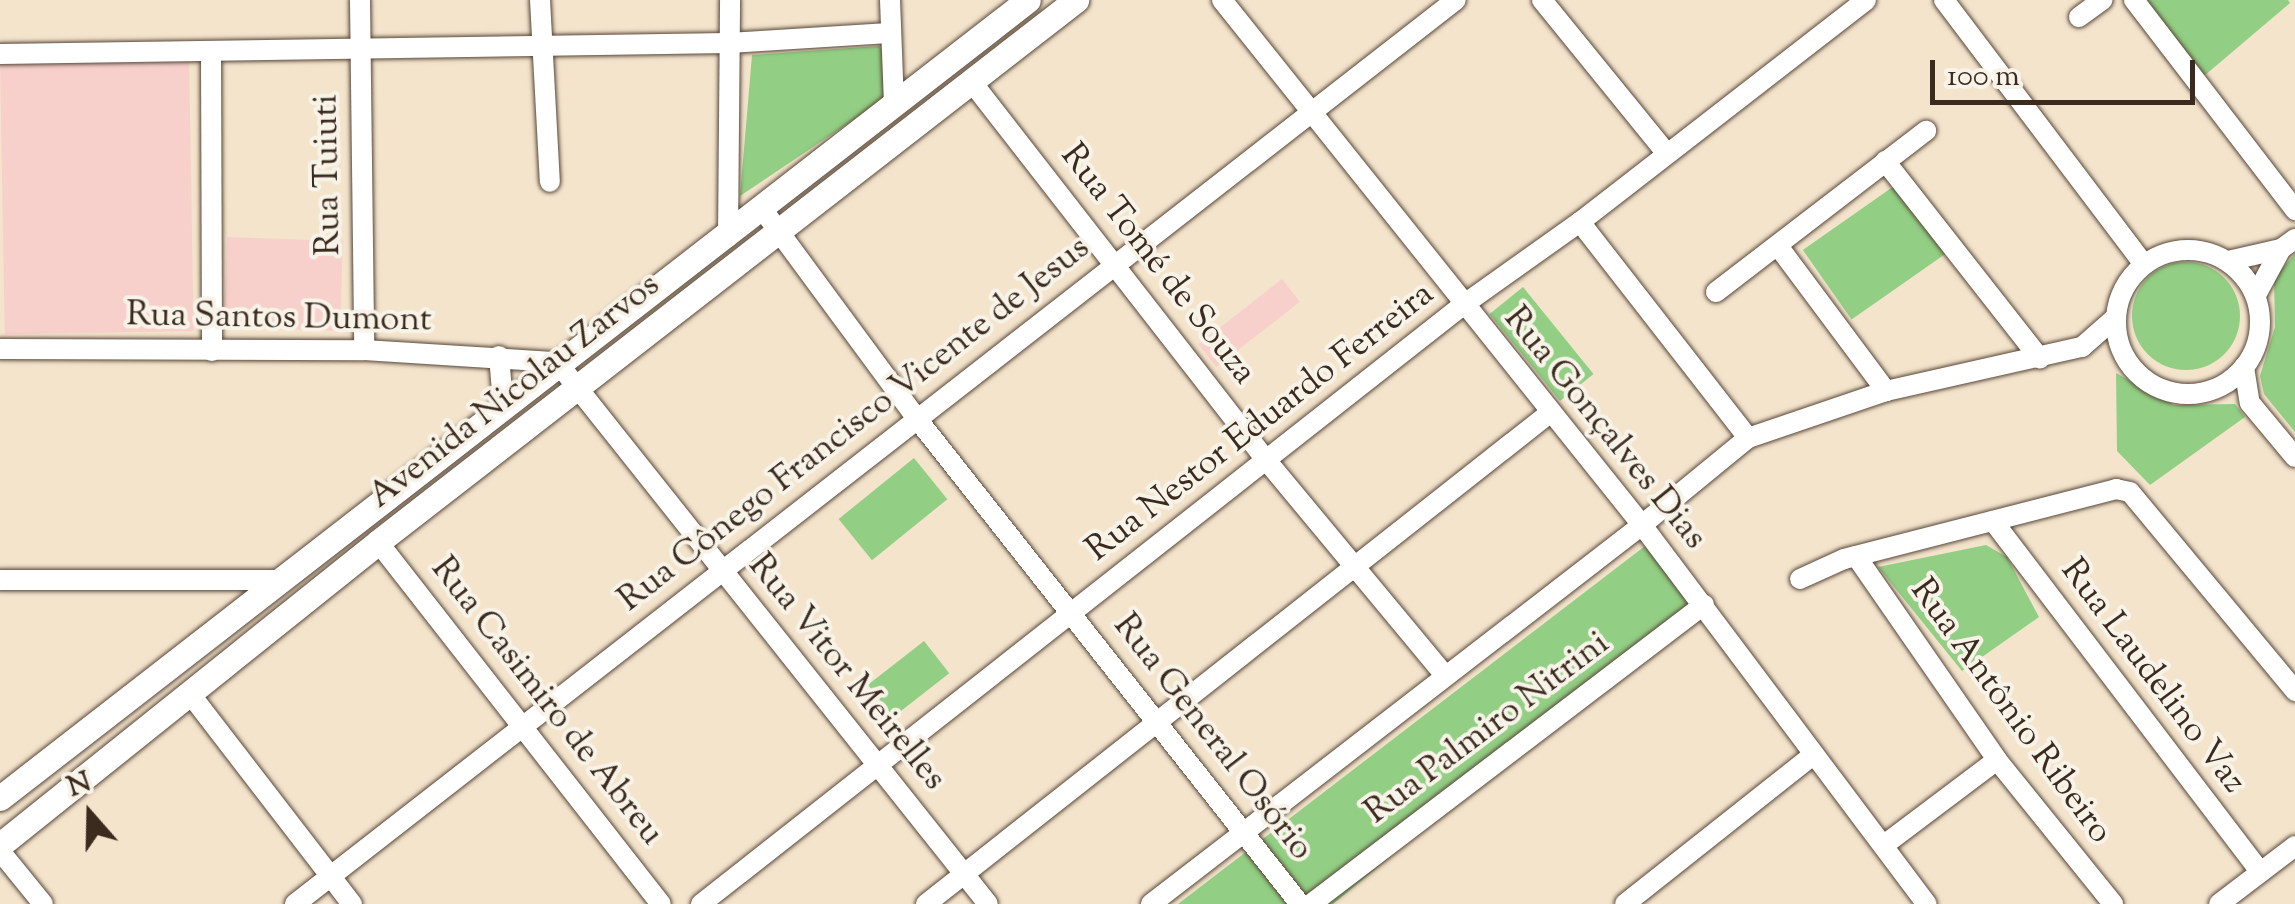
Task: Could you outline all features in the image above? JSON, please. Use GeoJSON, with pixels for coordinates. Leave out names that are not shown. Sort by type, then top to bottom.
{"type":"FeatureCollection","features":[{"type":"Feature","properties":{"kind":"main road","name":"Avenida Nicolau Zarvos"},"geometry":{"type":"LineString","coordinates":[[0,798],[283,580],[503,403],[728,237],[1028,0]]}},
{"type":"Feature","properties":{"kind":"main road","name":"Avenida Nicolau Zarvos"},"geometry":{"type":"LineString","coordinates":[[0,848],[378,542],[1076,0]]}},
{"type":"Feature","properties":{"kind":"main road"},"geometry":{"type":"LineString","coordinates":[[952,60],[971,81]]}},
{"type":"Feature","properties":{"kind":"street","name":"Rua Tuiuti"},"geometry":{"type":"LineString","coordinates":[[360,0],[364,350]]}},
{"type":"Feature","properties":{"kind":"street"},"geometry":{"type":"LineString","coordinates":[[540,0],[550,182]]}},
{"type":"Feature","properties":{"kind":"street"},"geometry":{"type":"LineString","coordinates":[[728,237],[730,0]]}},
{"type":"Feature","properties":{"kind":"street"},"geometry":{"type":"LineString","coordinates":[[890,0],[894,106]]}},
{"type":"Feature","properties":{"kind":"street","name":"Rua Gonçalves Dias"},"geometry":{"type":"LineString","coordinates":[[1222,0],[1704,605],[1884,845],[1916,900]]}},
{"type":"Feature","properties":{"kind":"street","name":"Rua Cônego Francisco Vicente de Jesus"},"geometry":{"type":"LineString","coordinates":[[294,904],[521,723],[918,420],[1456,0]]}},
{"type":"Feature","properties":{"kind":"street"},"geometry":{"type":"LineString","coordinates":[[1542,0],[1667,154]]}},
{"type":"Feature","properties":{"kind":"street"},"geometry":{"type":"LineString","coordinates":[[1944,0],[2144,264]]}},
{"type":"Feature","properties":{"kind":"street"},"geometry":{"type":"LineString","coordinates":[[2078,17],[2102,0]]}},
{"type":"Feature","properties":{"kind":"street"},"geometry":{"type":"LineString","coordinates":[[2134,0],[2295,210]]}},
{"type":"Feature","properties":{"kind":"street","name":"Rua Nestor Eduardo Ferreira"},"geometry":{"type":"LineString","coordinates":[[700,904],[1463,305],[1580,222],[1864,1]]}},
{"type":"Feature","properties":{"kind":"street"},"geometry":{"type":"LineString","coordinates":[[0,54],[729,43],[889,33]]}},
{"type":"Feature","properties":{"kind":"street"},"geometry":{"type":"LineString","coordinates":[[212,52],[212,351]]}},
{"type":"Feature","properties":{"kind":"street","name":"Rua Tomé de Souza"},"geometry":{"type":"LineString","coordinates":[[971,81],[1268,461],[1444,674]]}},
{"type":"Feature","properties":{"kind":"street"},"geometry":{"type":"LineString","coordinates":[[1716,292],[1926,130]]}},
{"type":"Feature","properties":{"kind":"street"},"geometry":{"type":"LineString","coordinates":[[1885,161],[2040,359]]}},
{"type":"Feature","properties":{"kind":"street","name":"Rua General Osório"},"geometry":{"type":"LineString","coordinates":[[763,210],[918,420],[1300,904]]}},
{"type":"Feature","properties":{"kind":"street"},"geometry":{"type":"LineString","coordinates":[[1580,222],[1748,438]]}},
{"type":"Feature","properties":{"kind":"street"},"geometry":{"type":"LineString","coordinates":[[2288,244],[2228,260],[2185,250],[2144,264],[2120,296],[2116,316],[2124,356],[2145,379],[2173,392],[2214,389],[2250,403],[2295,457]]}},
{"type":"Feature","properties":{"kind":"street"},"geometry":{"type":"LineString","coordinates":[[2256,295],[2288,244]]}},
{"type":"Feature","properties":{"kind":"street"},"geometry":{"type":"LineString","coordinates":[[1778,246],[1886,391]]}},
{"type":"Feature","properties":{"kind":"street"},"geometry":{"type":"LineString","coordinates":[[2214,389],[2244,367],[2258,341],[2261,318],[2256,295],[2228,260]]}},
{"type":"Feature","properties":{"kind":"street"},"geometry":{"type":"LineString","coordinates":[[1151,904],[1444,674],[1642,525],[1748,438],[1886,391],[2082,347],[2116,316]]}},
{"type":"Feature","properties":{"kind":"street"},"geometry":{"type":"LineString","coordinates":[[2082,347],[2124,356]]}},
{"type":"Feature","properties":{"kind":"street","name":"Rua Santos Dumont"},"geometry":{"type":"LineString","coordinates":[[0,349],[364,350],[556,362]]}},
{"type":"Feature","properties":{"kind":"street"},"geometry":{"type":"LineString","coordinates":[[499,356],[503,403]]}},
{"type":"Feature","properties":{"kind":"street","name":"Rua Vitor Meirelles"},"geometry":{"type":"LineString","coordinates":[[556,362],[988,904]]}},
{"type":"Feature","properties":{"kind":"street"},"geometry":{"type":"LineString","coordinates":[[2244,367],[2250,403]]}},
{"type":"Feature","properties":{"kind":"street"},"geometry":{"type":"LineString","coordinates":[[926,904],[1157,726],[1551,412]]}},
{"type":"Feature","properties":{"kind":"street"},"geometry":{"type":"LineString","coordinates":[[1800,579],[1856,556],[2116,489],[2130,492],[2295,691]]}},
{"type":"Feature","properties":{"kind":"street","name":"Rua Laudelino Vaz"},"geometry":{"type":"LineString","coordinates":[[1992,521],[2260,872]]}},
{"type":"Feature","properties":{"kind":"street","name":"Rua Casimiro de Abreu"},"geometry":{"type":"LineString","coordinates":[[378,542],[661,904]]}},
{"type":"Feature","properties":{"kind":"street","name":"Rua Antônio Ribeiro"},"geometry":{"type":"LineString","coordinates":[[1856,556],[1997,760],[2113,904]]}},
{"type":"Feature","properties":{"kind":"street"},"geometry":{"type":"LineString","coordinates":[[0,580],[283,580]]}},
{"type":"Feature","properties":{"kind":"street","name":"Rua Palmiro Nitrini"},"geometry":{"type":"LineString","coordinates":[[1311,904],[1704,605]]}},
{"type":"Feature","properties":{"kind":"street"},"geometry":{"type":"LineString","coordinates":[[191,695],[352,904]]}},
{"type":"Feature","properties":{"kind":"street"},"geometry":{"type":"LineString","coordinates":[[1625,904],[1813,755]]}},
{"type":"Feature","properties":{"kind":"street"},"geometry":{"type":"LineString","coordinates":[[1884,845],[1997,760]]}},
{"type":"Feature","properties":{"kind":"street"},"geometry":{"type":"LineString","coordinates":[[2220,904],[2295,846]]}},
{"type":"Feature","properties":{"kind":"street"},"geometry":{"type":"LineString","coordinates":[[0,848],[42,904]]}},
{"type":"Feature","properties":{"kind":"shaded area"},"geometry":{"type":"Polygon","coordinates":[[[189,59],[194,331],[5,334],[0,62],[189,59]]]}},
{"type":"Feature","properties":{"kind":"shaded area"},"geometry":{"type":"Polygon","coordinates":[[[227,237],[343,241],[340,331],[224,327],[227,237]]]}},
{"type":"Feature","properties":{"kind":"shaded area"},"geometry":{"type":"Polygon","coordinates":[[[1282,279],[1300,302],[1216,367],[1198,344],[1282,279]]]}},
{"type":"Feature","properties":{"kind":"green space"},"geometry":{"type":"Polygon","coordinates":[[[2147,0],[2288,0],[2290,3],[2204,76],[2147,0]]]}},
{"type":"Feature","properties":{"kind":"green space"},"geometry":{"type":"Polygon","coordinates":[[[878,46],[886,51],[889,96],[740,196],[752,55],[878,46]]]}},
{"type":"Feature","properties":{"kind":"green space"},"geometry":{"type":"Polygon","coordinates":[[[1897,184],[1946,254],[1852,320],[1803,250],[1897,184]]]}},
{"type":"Feature","properties":{"kind":"green space"},"geometry":{"type":"Polygon","coordinates":[[[2295,254],[2295,432],[2264,394],[2260,376],[2275,327],[2274,278],[2295,254]]]}},
{"type":"Feature","properties":{"kind":"green space"},"geometry":{"type":"Polygon","coordinates":[[[2186,262],[2207,266],[2224,278],[2236,295],[2240,316],[2236,337],[2224,354],[2207,366],[2186,370],[2165,366],[2148,354],[2136,337],[2132,316],[2136,295],[2148,278],[2165,266],[2186,262]]]}},
{"type":"Feature","properties":{"kind":"green space"},"geometry":{"type":"Polygon","coordinates":[[[1523,287],[1593,374],[1560,401],[1490,314],[1523,287]]]}},
{"type":"Feature","properties":{"kind":"green space"},"geometry":{"type":"Polygon","coordinates":[[[2116,373],[2174,405],[2235,404],[2245,417],[2150,485],[2117,451],[2116,373]]]}},
{"type":"Feature","properties":{"kind":"green space"},"geometry":{"type":"Polygon","coordinates":[[[914,458],[947,499],[872,560],[839,519],[914,458]]]}},
{"type":"Feature","properties":{"kind":"green space"},"geometry":{"type":"Polygon","coordinates":[[[1986,545],[2007,557],[2039,617],[1962,671],[1878,567],[1986,545]]]}},
{"type":"Feature","properties":{"kind":"green space"},"geometry":{"type":"Polygon","coordinates":[[[1645,546],[1694,607],[1333,904],[1178,904],[1645,546]]]}},
{"type":"Feature","properties":{"kind":"green space"},"geometry":{"type":"Polygon","coordinates":[[[924,641],[949,673],[893,717],[868,685],[924,641]]]}}]}
